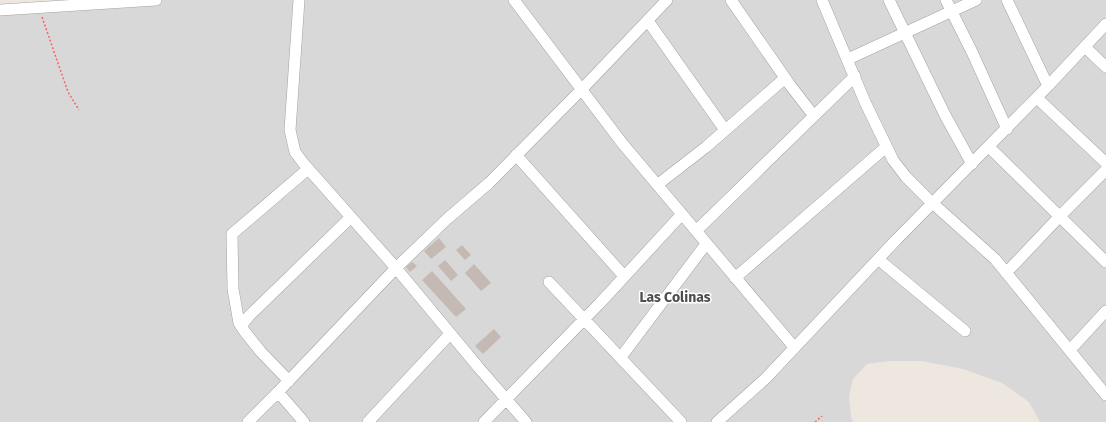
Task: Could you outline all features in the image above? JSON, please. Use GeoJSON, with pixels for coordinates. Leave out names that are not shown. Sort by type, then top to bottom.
{"type":"FeatureCollection","features":[{"type":"Feature","properties":{"kind":"street"},"geometry":{"type":"LineString","coordinates":[[0,10],[156,0]]}},
{"type":"Feature","properties":{"kind":"street"},"geometry":{"type":"LineString","coordinates":[[299,0],[290,130],[295,152],[308,169],[396,268],[450,334],[526,422]]}},
{"type":"Feature","properties":{"kind":"street"},"geometry":{"type":"LineString","coordinates":[[514,0],[622,143],[794,347]]}},
{"type":"Feature","properties":{"kind":"street"},"geometry":{"type":"LineString","coordinates":[[248,422],[396,268],[447,219],[488,183],[582,89],[667,0]]}},
{"type":"Feature","properties":{"kind":"street"},"geometry":{"type":"LineString","coordinates":[[731,0],[785,78],[814,116]]}},
{"type":"Feature","properties":{"kind":"street"},"geometry":{"type":"LineString","coordinates":[[822,0],[893,160],[906,177],[933,204],[995,259],[1106,395]]}},
{"type":"Feature","properties":{"kind":"street"},"geometry":{"type":"LineString","coordinates":[[889,0],[945,116],[972,164]]}},
{"type":"Feature","properties":{"kind":"street"},"geometry":{"type":"LineString","coordinates":[[946,0],[972,52],[1006,129]]}},
{"type":"Feature","properties":{"kind":"street"},"geometry":{"type":"LineString","coordinates":[[848,59],[976,0]]}},
{"type":"Feature","properties":{"kind":"street"},"geometry":{"type":"LineString","coordinates":[[1007,0],[1048,86]]}},
{"type":"Feature","properties":{"kind":"street"},"geometry":{"type":"LineString","coordinates":[[648,21],[725,130]]}},
{"type":"Feature","properties":{"kind":"street"},"geometry":{"type":"LineString","coordinates":[[717,422],[766,378],[878,259],[1037,98],[1106,24]]}},
{"type":"Feature","properties":{"kind":"street"},"geometry":{"type":"LineString","coordinates":[[1085,47],[1106,67]]}},
{"type":"Feature","properties":{"kind":"street"},"geometry":{"type":"LineString","coordinates":[[696,231],[855,76]]}},
{"type":"Feature","properties":{"kind":"street"},"geometry":{"type":"LineString","coordinates":[[657,185],[725,130],[785,78]]}},
{"type":"Feature","properties":{"kind":"street"},"geometry":{"type":"LineString","coordinates":[[1037,98],[1106,163]]}},
{"type":"Feature","properties":{"kind":"street"},"geometry":{"type":"LineString","coordinates":[[735,278],[886,147]]}},
{"type":"Feature","properties":{"kind":"street"},"geometry":{"type":"LineString","coordinates":[[989,147],[1106,262]]}},
{"type":"Feature","properties":{"kind":"street"},"geometry":{"type":"LineString","coordinates":[[516,155],[624,276]]}},
{"type":"Feature","properties":{"kind":"street"},"geometry":{"type":"LineString","coordinates":[[289,381],[261,352],[239,323],[233,288],[232,234],[308,169]]}},
{"type":"Feature","properties":{"kind":"street"},"geometry":{"type":"LineString","coordinates":[[1006,273],[1106,170]]}},
{"type":"Feature","properties":{"kind":"street"},"geometry":{"type":"LineString","coordinates":[[484,422],[682,214]]}},
{"type":"Feature","properties":{"kind":"street"},"geometry":{"type":"LineString","coordinates":[[241,326],[249,316],[351,217]]}},
{"type":"Feature","properties":{"kind":"street"},"geometry":{"type":"LineString","coordinates":[[621,357],[706,244]]}},
{"type":"Feature","properties":{"kind":"street"},"geometry":{"type":"LineString","coordinates":[[878,259],[965,331]]}},
{"type":"Feature","properties":{"kind":"street"},"geometry":{"type":"LineString","coordinates":[[550,282],[681,422]]}},
{"type":"Feature","properties":{"kind":"street"},"geometry":{"type":"LineString","coordinates":[[1070,350],[1106,311]]}},
{"type":"Feature","properties":{"kind":"street"},"geometry":{"type":"LineString","coordinates":[[368,422],[450,334]]}},
{"type":"Feature","properties":{"kind":"street"},"geometry":{"type":"LineString","coordinates":[[278,392],[304,422]]}},
{"type":"Feature","properties":{"kind":"path"},"geometry":{"type":"LineString","coordinates":[[39,7],[68,92],[78,110]]}},
{"type":"Feature","properties":{"kind":"path"},"geometry":{"type":"LineString","coordinates":[[815,422],[822,416]]}},
{"type":"Feature","properties":{"kind":"shaded area"},"geometry":{"type":"Polygon","coordinates":[[[104,0],[1106,0],[1106,422],[1040,422],[1029,402],[1002,383],[963,369],[922,361],[890,361],[867,364],[853,379],[849,396],[851,417],[853,422],[0,422],[0,10],[104,0]]]}},
{"type":"Feature","properties":{"kind":"building"},"geometry":{"type":"Polygon","coordinates":[[[439,238],[446,247],[431,259],[424,251],[439,238]]]}},
{"type":"Feature","properties":{"kind":"building"},"geometry":{"type":"Polygon","coordinates":[[[462,245],[471,255],[465,260],[456,250],[462,245]]]}},
{"type":"Feature","properties":{"kind":"building"},"geometry":{"type":"Polygon","coordinates":[[[445,260],[458,275],[451,281],[438,266],[445,260]]]}},
{"type":"Feature","properties":{"kind":"building"},"geometry":{"type":"Polygon","coordinates":[[[412,262],[417,266],[410,272],[406,267],[412,262]]]}},
{"type":"Feature","properties":{"kind":"building"},"geometry":{"type":"Polygon","coordinates":[[[474,264],[491,283],[481,291],[465,273],[474,264]]]}},
{"type":"Feature","properties":{"kind":"building"},"geometry":{"type":"Polygon","coordinates":[[[432,271],[466,309],[456,317],[422,280],[432,271]]]}},
{"type":"Feature","properties":{"kind":"building"},"geometry":{"type":"Polygon","coordinates":[[[494,329],[501,337],[483,354],[475,346],[494,329]]]}},
{"type":"Feature","properties":{"kind":"district","name":"Las Colinas"},"geometry":{"type":"Point","coordinates":[675,297]}}]}
